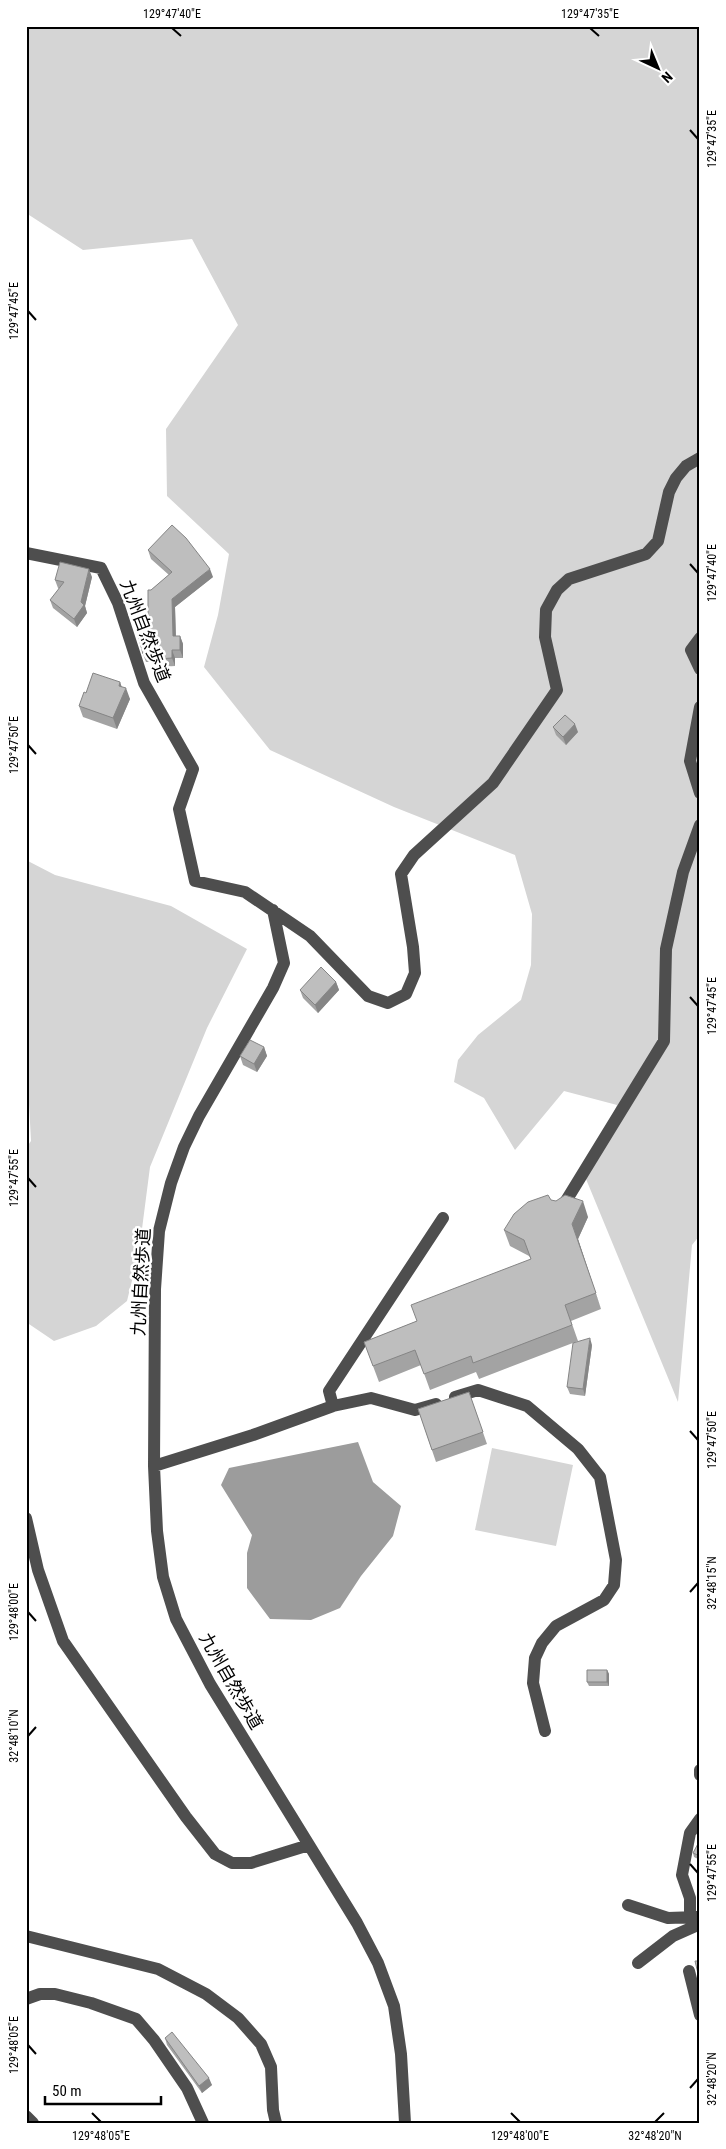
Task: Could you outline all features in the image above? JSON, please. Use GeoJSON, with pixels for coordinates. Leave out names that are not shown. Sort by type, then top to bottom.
{"type":"FeatureCollection","features":[{"type":"Feature","properties":{"kind":"street"},"geometry":{"type":"LineString","coordinates":[[273,910],[310,936],[368,996],[388,1003],[406,994],[415,973],[401,874],[414,855],[493,783],[557,690],[545,637],[546,610],[557,590],[569,579],[646,554],[658,541],[669,492],[676,478],[686,466],[700,458]]}},
{"type":"Feature","properties":{"kind":"street","name":"九州自然歩道"},"geometry":{"type":"LineString","coordinates":[[26,553],[101,568],[118,603],[144,683],[193,769],[179,810],[195,881],[246,892],[273,910],[284,963],[273,988],[199,1116],[171,1183],[159,1231],[155,1289],[154,1466],[157,1531],[163,1577],[176,1619],[210,1684],[357,1923],[378,1963],[394,2006],[401,2054],[405,2123]]}},
{"type":"Feature","properties":{"kind":"street"},"geometry":{"type":"LineString","coordinates":[[700,638],[691,650],[700,669]]}},
{"type":"Feature","properties":{"kind":"street"},"geometry":{"type":"LineString","coordinates":[[700,707],[690,761],[700,793]]}},
{"type":"Feature","properties":{"kind":"street"},"geometry":{"type":"LineString","coordinates":[[561,1209],[664,1041],[666,949],[683,872],[700,825]]}},
{"type":"Feature","properties":{"kind":"street"},"geometry":{"type":"LineString","coordinates":[[333,1406],[329,1391],[443,1218]]}},
{"type":"Feature","properties":{"kind":"street"},"geometry":{"type":"LineString","coordinates":[[154,1466],[253,1436],[333,1406],[371,1398],[415,1410],[478,1390],[527,1406],[578,1449],[600,1477],[616,1560],[614,1585],[604,1600],[556,1626],[542,1643],[535,1658],[533,1683],[545,1731]]}},
{"type":"Feature","properties":{"kind":"street"},"geometry":{"type":"LineString","coordinates":[[26,1518],[38,1570],[63,1641],[186,1817],[215,1854],[232,1863],[251,1863],[309,1845]]}},
{"type":"Feature","properties":{"kind":"street"},"geometry":{"type":"LineString","coordinates":[[700,1770],[700,1775]]}},
{"type":"Feature","properties":{"kind":"street"},"geometry":{"type":"LineString","coordinates":[[697,1919],[682,1875],[690,1833],[700,1819]]}},
{"type":"Feature","properties":{"kind":"street"},"geometry":{"type":"LineString","coordinates":[[628,1905],[668,1918],[697,1919]]}},
{"type":"Feature","properties":{"kind":"street"},"geometry":{"type":"LineString","coordinates":[[668,1918],[673,1936]]}},
{"type":"Feature","properties":{"kind":"street"},"geometry":{"type":"LineString","coordinates":[[638,1963],[697,1919]]}},
{"type":"Feature","properties":{"kind":"street"},"geometry":{"type":"LineString","coordinates":[[26,1936],[158,1969],[206,1994],[238,2018],[261,2044],[271,2067],[273,2110],[276,2123]]}},
{"type":"Feature","properties":{"kind":"street"},"geometry":{"type":"LineString","coordinates":[[689,1971],[700,2014]]}},
{"type":"Feature","properties":{"kind":"street"},"geometry":{"type":"LineString","coordinates":[[26,1999],[40,1994],[56,1994],[91,2003],[136,2019],[154,2040],[187,2088],[203,2123]]}},
{"type":"Feature","properties":{"kind":"street"},"geometry":{"type":"LineString","coordinates":[[26,2116],[33,2123]]}},
{"type":"Feature","properties":{"kind":"shaded area"},"geometry":{"type":"Polygon","coordinates":[[[26,26],[700,26],[700,1235],[692,1245],[678,1402],[586,1179],[617,1105],[564,1091],[515,1150],[484,1098],[454,1082],[458,1060],[478,1035],[521,1000],[531,965],[532,914],[515,855],[394,807],[270,750],[204,667],[218,615],[229,554],[167,496],[166,429],[238,325],[192,239],[83,250],[26,213],[26,26]]]}},
{"type":"Feature","properties":{"kind":"shaded area"},"geometry":{"type":"Polygon","coordinates":[[[26,860],[55,875],[171,906],[247,949],[207,1028],[150,1167],[139,1252],[127,1301],[96,1326],[54,1341],[26,1322],[26,1148],[31,1141],[26,1048],[26,860]]]}},
{"type":"Feature","properties":{"kind":"shaded area"},"geometry":{"type":"Polygon","coordinates":[[[358,1442],[373,1482],[401,1506],[393,1536],[361,1576],[340,1608],[311,1620],[270,1619],[247,1588],[247,1553],[252,1535],[221,1485],[229,1468],[358,1442]]]}},
{"type":"Feature","properties":{"kind":"shaded area"},"geometry":{"type":"Polygon","coordinates":[[[492,1448],[573,1465],[556,1546],[475,1530],[492,1448]]]}},
{"type":"Feature","properties":{"kind":"building"},"geometry":{"type":"Polygon","coordinates":[[[172,525],[186,538],[210,569],[172,599],[173,636],[180,636],[180,650],[172,650],[172,658],[157,659],[156,654],[143,654],[138,635],[148,635],[148,590],[151,590],[172,572],[148,550],[172,525]]]}},
{"type":"Feature","properties":{"kind":"building"},"geometry":{"type":"Polygon","coordinates":[[[60,562],[89,569],[81,602],[84,605],[74,619],[50,600],[64,582],[55,580],[60,562]]]}},
{"type":"Feature","properties":{"kind":"building"},"geometry":{"type":"Polygon","coordinates":[[[93,673],[120,682],[119,686],[126,688],[113,718],[79,706],[93,673]]]}},
{"type":"Feature","properties":{"kind":"building"},"geometry":{"type":"Polygon","coordinates":[[[565,715],[575,724],[563,737],[553,727],[565,715]]]}},
{"type":"Feature","properties":{"kind":"building"},"geometry":{"type":"Polygon","coordinates":[[[321,967],[336,982],[315,1005],[300,990],[321,967]]]}},
{"type":"Feature","properties":{"kind":"building"},"geometry":{"type":"Polygon","coordinates":[[[250,1040],[264,1047],[254,1064],[240,1056],[250,1040]]]}},
{"type":"Feature","properties":{"kind":"building"},"geometry":{"type":"Polygon","coordinates":[[[548,1195],[551,1200],[556,1201],[565,1195],[583,1201],[572,1224],[596,1293],[565,1305],[572,1325],[473,1363],[471,1356],[424,1374],[415,1350],[373,1366],[364,1342],[417,1321],[411,1305],[531,1259],[524,1240],[504,1230],[514,1214],[528,1202],[548,1195]]]}},
{"type":"Feature","properties":{"kind":"building"},"geometry":{"type":"Polygon","coordinates":[[[590,1338],[583,1389],[567,1387],[573,1343],[590,1338]]]}},
{"type":"Feature","properties":{"kind":"building"},"geometry":{"type":"Polygon","coordinates":[[[469,1392],[483,1432],[432,1450],[418,1409],[469,1392]]]}},
{"type":"Feature","properties":{"kind":"building"},"geometry":{"type":"Polygon","coordinates":[[[587,1670],[607,1670],[607,1682],[587,1682],[587,1670]]]}},
{"type":"Feature","properties":{"kind":"building"},"geometry":{"type":"Polygon","coordinates":[[[700,1840],[700,1856],[693,1853],[700,1840]]]}},
{"type":"Feature","properties":{"kind":"building"},"geometry":{"type":"Polygon","coordinates":[[[695,1961],[700,1961],[700,1982],[695,1961]]]}},
{"type":"Feature","properties":{"kind":"building"},"geometry":{"type":"Polygon","coordinates":[[[172,2032],[209,2078],[199,2086],[165,2038],[172,2032]]]}}]}
